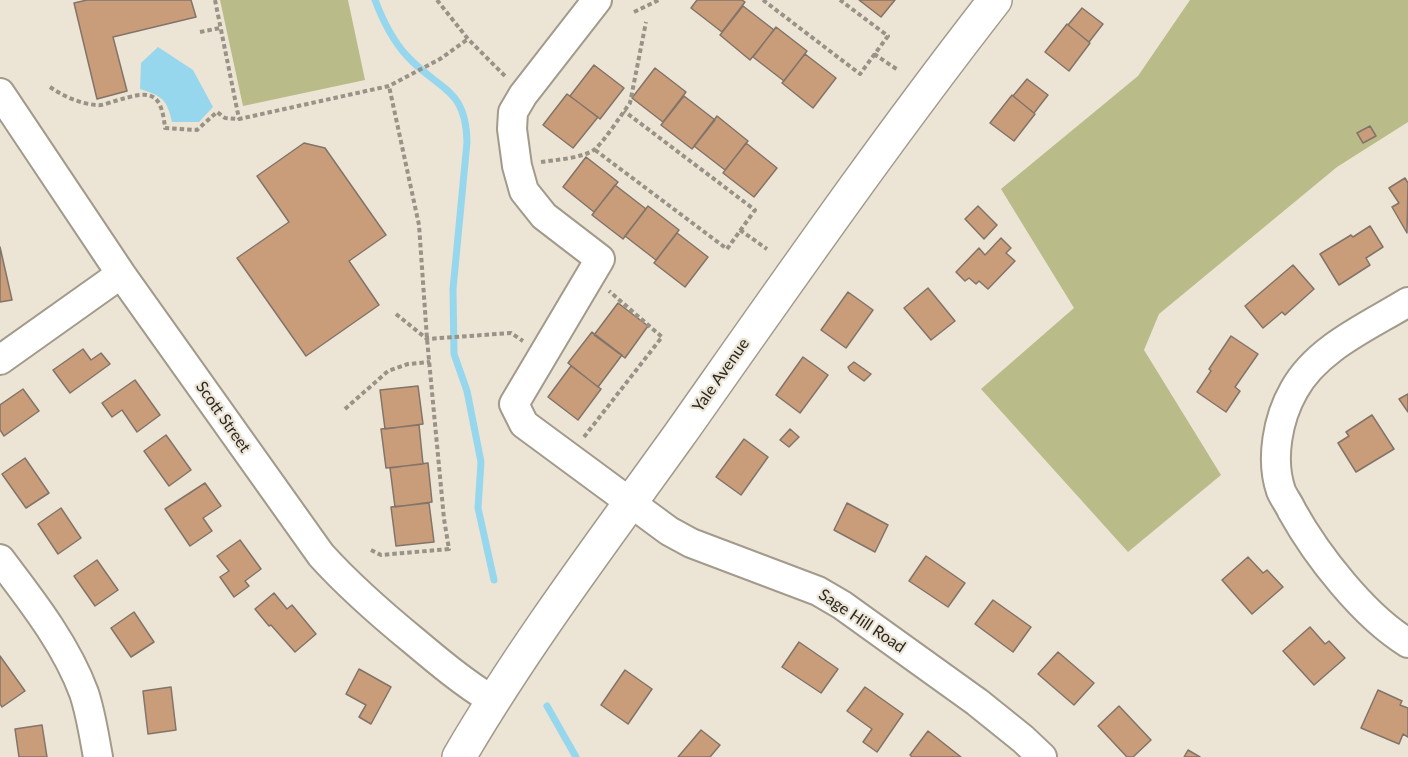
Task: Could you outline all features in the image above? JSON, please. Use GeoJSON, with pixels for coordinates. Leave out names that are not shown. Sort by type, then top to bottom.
{"type":"FeatureCollection","features":[{"type":"Feature","properties":{"kind":"main road","name":"Yale Avenue"},"geometry":{"type":"LineString","coordinates":[[459,757],[492,700],[630,503],[868,168],[995,0]]}},
{"type":"Feature","properties":{"kind":"street"},"geometry":{"type":"LineString","coordinates":[[543,355],[600,259],[544,216],[524,191],[516,166],[513,112],[523,95],[597,0]]}},
{"type":"Feature","properties":{"kind":"street","name":"Scott Street"},"geometry":{"type":"LineString","coordinates":[[0,93],[121,274],[321,555],[345,582],[373,607],[466,685],[492,700]]}},
{"type":"Feature","properties":{"kind":"street"},"geometry":{"type":"LineString","coordinates":[[0,360],[121,274]]}},
{"type":"Feature","properties":{"kind":"street"},"geometry":{"type":"LineString","coordinates":[[1408,302],[1335,346],[1313,366],[1295,388],[1284,410],[1278,437],[1276,464],[1281,491],[1308,541],[1370,614],[1408,643]]}},
{"type":"Feature","properties":{"kind":"street","name":"Sage Hill Road"},"geometry":{"type":"LineString","coordinates":[[543,355],[514,404],[524,424],[669,531],[691,543],[818,591],[842,605],[976,702],[1042,757]]}},
{"type":"Feature","properties":{"kind":"street"},"geometry":{"type":"LineString","coordinates":[[0,559],[45,620],[65,655],[83,692],[93,727],[98,757]]}},
{"type":"Feature","properties":{"kind":"path"},"geometry":{"type":"LineString","coordinates":[[215,0],[239,119]]}},
{"type":"Feature","properties":{"kind":"path"},"geometry":{"type":"LineString","coordinates":[[437,0],[468,39],[523,95]]}},
{"type":"Feature","properties":{"kind":"path"},"geometry":{"type":"LineString","coordinates":[[634,12],[659,0]]}},
{"type":"Feature","properties":{"kind":"path"},"geometry":{"type":"LineString","coordinates":[[763,0],[860,74],[888,36],[840,0]]}},
{"type":"Feature","properties":{"kind":"path"},"geometry":{"type":"LineString","coordinates":[[516,166],[569,158],[595,150],[630,103],[646,22]]}},
{"type":"Feature","properties":{"kind":"path"},"geometry":{"type":"LineString","coordinates":[[200,32],[220,28]]}},
{"type":"Feature","properties":{"kind":"path"},"geometry":{"type":"LineString","coordinates":[[50,87],[63,96],[99,106],[144,93],[154,96],[160,103],[165,128],[197,130],[217,112],[225,118],[239,119],[389,86],[440,59],[468,39]]}},
{"type":"Feature","properties":{"kind":"path"},"geometry":{"type":"LineString","coordinates":[[874,54],[898,70]]}},
{"type":"Feature","properties":{"kind":"path"},"geometry":{"type":"LineString","coordinates":[[371,550],[381,555],[449,549],[444,519],[427,339],[419,225],[389,86]]}},
{"type":"Feature","properties":{"kind":"path"},"geometry":{"type":"LineString","coordinates":[[595,150],[726,249],[755,210],[624,111]]}},
{"type":"Feature","properties":{"kind":"path"},"geometry":{"type":"LineString","coordinates":[[740,230],[767,249]]}},
{"type":"Feature","properties":{"kind":"path"},"geometry":{"type":"LineString","coordinates":[[568,457],[662,337],[590,276]]}},
{"type":"Feature","properties":{"kind":"path"},"geometry":{"type":"LineString","coordinates":[[396,314],[427,339],[511,333],[543,355]]}},
{"type":"Feature","properties":{"kind":"path"},"geometry":{"type":"LineString","coordinates":[[345,410],[388,371],[408,364],[430,362]]}},
{"type":"Feature","properties":{"kind":"green space"},"geometry":{"type":"Polygon","coordinates":[[[220,0],[348,0],[365,80],[243,106],[220,0]]]}},
{"type":"Feature","properties":{"kind":"green space"},"geometry":{"type":"Polygon","coordinates":[[[1190,0],[1408,0],[1408,122],[1337,167],[1159,314],[1144,350],[1221,475],[1128,552],[981,389],[1074,308],[1001,189],[1138,76],[1190,0]]]}},
{"type":"Feature","properties":{"kind":"water"},"geometry":{"type":"Polygon","coordinates":[[[158,47],[193,70],[213,107],[199,122],[172,122],[165,103],[158,96],[140,89],[141,63],[158,47]]]}},
{"type":"Feature","properties":{"kind":"building"},"geometry":{"type":"Polygon","coordinates":[[[87,0],[191,0],[196,17],[113,37],[127,91],[97,99],[74,3],[87,0]]]}},
{"type":"Feature","properties":{"kind":"building"},"geometry":{"type":"Polygon","coordinates":[[[697,0],[742,0],[745,2],[722,32],[691,8],[697,0]]]}},
{"type":"Feature","properties":{"kind":"building"},"geometry":{"type":"Polygon","coordinates":[[[859,0],[895,0],[881,17],[859,0]]]}},
{"type":"Feature","properties":{"kind":"building"},"geometry":{"type":"Polygon","coordinates":[[[743,6],[774,30],[750,60],[720,35],[743,6]]]}},
{"type":"Feature","properties":{"kind":"building"},"geometry":{"type":"Polygon","coordinates":[[[1082,8],[1103,24],[1089,42],[1068,25],[1082,8]]]}},
{"type":"Feature","properties":{"kind":"building"},"geometry":{"type":"Polygon","coordinates":[[[1067,24],[1090,43],[1069,71],[1045,52],[1067,24]]]}},
{"type":"Feature","properties":{"kind":"building"},"geometry":{"type":"Polygon","coordinates":[[[776,27],[807,51],[784,81],[753,57],[776,27]]]}},
{"type":"Feature","properties":{"kind":"building"},"geometry":{"type":"Polygon","coordinates":[[[805,54],[836,78],[813,108],[782,83],[805,54]]]}},
{"type":"Feature","properties":{"kind":"building"},"geometry":{"type":"Polygon","coordinates":[[[594,65],[624,88],[600,119],[570,96],[594,65]]]}},
{"type":"Feature","properties":{"kind":"building"},"geometry":{"type":"Polygon","coordinates":[[[655,68],[686,92],[663,122],[632,98],[655,68]]]}},
{"type":"Feature","properties":{"kind":"building"},"geometry":{"type":"Polygon","coordinates":[[[1027,79],[1048,95],[1034,113],[1013,96],[1027,79]]]}},
{"type":"Feature","properties":{"kind":"building"},"geometry":{"type":"Polygon","coordinates":[[[567,94],[598,117],[573,148],[543,125],[567,94]]]}},
{"type":"Feature","properties":{"kind":"building"},"geometry":{"type":"Polygon","coordinates":[[[1012,95],[1035,114],[1014,141],[990,123],[1012,95]]]}},
{"type":"Feature","properties":{"kind":"building"},"geometry":{"type":"Polygon","coordinates":[[[684,96],[715,120],[692,149],[661,125],[684,96]]]}},
{"type":"Feature","properties":{"kind":"building"},"geometry":{"type":"Polygon","coordinates":[[[717,116],[748,141],[725,170],[694,146],[717,116]]]}},
{"type":"Feature","properties":{"kind":"building"},"geometry":{"type":"Polygon","coordinates":[[[1370,126],[1376,136],[1363,143],[1357,133],[1370,126]]]}},
{"type":"Feature","properties":{"kind":"building"},"geometry":{"type":"Polygon","coordinates":[[[304,143],[325,148],[386,235],[349,261],[379,305],[306,356],[237,258],[289,222],[257,176],[304,143]]]}},
{"type":"Feature","properties":{"kind":"building"},"geometry":{"type":"Polygon","coordinates":[[[746,143],[777,168],[754,197],[723,173],[746,143]]]}},
{"type":"Feature","properties":{"kind":"building"},"geometry":{"type":"Polygon","coordinates":[[[586,157],[618,182],[594,212],[563,187],[586,157]]]}},
{"type":"Feature","properties":{"kind":"building"},"geometry":{"type":"Polygon","coordinates":[[[1405,178],[1408,183],[1407,233],[1392,207],[1399,203],[1389,188],[1405,178]]]}},
{"type":"Feature","properties":{"kind":"building"},"geometry":{"type":"Polygon","coordinates":[[[615,185],[646,209],[623,239],[592,215],[615,185]]]}},
{"type":"Feature","properties":{"kind":"building"},"geometry":{"type":"Polygon","coordinates":[[[648,206],[679,230],[656,260],[625,236],[648,206]]]}},
{"type":"Feature","properties":{"kind":"building"},"geometry":{"type":"Polygon","coordinates":[[[978,206],[997,225],[984,239],[965,219],[978,206]]]}},
{"type":"Feature","properties":{"kind":"building"},"geometry":{"type":"Polygon","coordinates":[[[1370,226],[1383,247],[1366,258],[1370,265],[1339,285],[1320,254],[1370,226]]]}},
{"type":"Feature","properties":{"kind":"building"},"geometry":{"type":"Polygon","coordinates":[[[677,233],[708,257],[685,287],[654,263],[677,233]]]}},
{"type":"Feature","properties":{"kind":"building"},"geometry":{"type":"Polygon","coordinates":[[[1001,238],[1011,248],[1006,253],[1015,261],[988,289],[979,281],[976,284],[969,278],[965,281],[956,272],[979,248],[985,255],[1001,238]]]}},
{"type":"Feature","properties":{"kind":"building"},"geometry":{"type":"Polygon","coordinates":[[[0,247],[12,300],[0,302],[0,247]]]}},
{"type":"Feature","properties":{"kind":"building"},"geometry":{"type":"Polygon","coordinates":[[[1293,265],[1314,289],[1285,315],[1282,312],[1263,328],[1245,306],[1293,265]]]}},
{"type":"Feature","properties":{"kind":"building"},"geometry":{"type":"Polygon","coordinates":[[[928,288],[955,321],[931,340],[904,308],[928,288]]]}},
{"type":"Feature","properties":{"kind":"building"},"geometry":{"type":"Polygon","coordinates":[[[848,292],[873,310],[846,348],[821,330],[848,292]]]}},
{"type":"Feature","properties":{"kind":"building"},"geometry":{"type":"Polygon","coordinates":[[[618,303],[648,326],[625,358],[594,335],[618,303]]]}},
{"type":"Feature","properties":{"kind":"building"},"geometry":{"type":"Polygon","coordinates":[[[592,332],[622,355],[598,387],[568,363],[592,332]]]}},
{"type":"Feature","properties":{"kind":"building"},"geometry":{"type":"Polygon","coordinates":[[[1231,336],[1258,354],[1235,387],[1240,391],[1226,412],[1197,392],[1231,336]]]}},
{"type":"Feature","properties":{"kind":"building"},"geometry":{"type":"Polygon","coordinates":[[[83,349],[91,360],[101,353],[110,364],[70,393],[53,370],[83,349]]]}},
{"type":"Feature","properties":{"kind":"building"},"geometry":{"type":"Polygon","coordinates":[[[803,357],[828,375],[800,413],[776,395],[803,357]]]}},
{"type":"Feature","properties":{"kind":"building"},"geometry":{"type":"Polygon","coordinates":[[[854,362],[871,374],[864,381],[850,371],[848,367],[854,362]]]}},
{"type":"Feature","properties":{"kind":"building"},"geometry":{"type":"Polygon","coordinates":[[[571,366],[601,389],[578,420],[548,397],[571,366]]]}},
{"type":"Feature","properties":{"kind":"building"},"geometry":{"type":"Polygon","coordinates":[[[135,380],[160,415],[137,432],[122,410],[112,417],[102,403],[135,380]]]}},
{"type":"Feature","properties":{"kind":"building"},"geometry":{"type":"Polygon","coordinates":[[[418,386],[423,424],[385,429],[380,390],[418,386]]]}},
{"type":"Feature","properties":{"kind":"building"},"geometry":{"type":"Polygon","coordinates":[[[23,389],[39,411],[4,436],[0,430],[0,405],[23,389]]]}},
{"type":"Feature","properties":{"kind":"building"},"geometry":{"type":"Polygon","coordinates":[[[1408,394],[1408,412],[1399,399],[1408,394]]]}},
{"type":"Feature","properties":{"kind":"building"},"geometry":{"type":"Polygon","coordinates":[[[1372,415],[1394,449],[1356,472],[1338,443],[1349,436],[1346,432],[1372,415]]]}},
{"type":"Feature","properties":{"kind":"building"},"geometry":{"type":"Polygon","coordinates":[[[419,425],[423,464],[386,468],[381,429],[419,425]]]}},
{"type":"Feature","properties":{"kind":"building"},"geometry":{"type":"Polygon","coordinates":[[[790,429],[799,437],[789,447],[780,440],[790,429]]]}},
{"type":"Feature","properties":{"kind":"building"},"geometry":{"type":"Polygon","coordinates":[[[166,435],[191,470],[169,486],[144,451],[166,435]]]}},
{"type":"Feature","properties":{"kind":"building"},"geometry":{"type":"Polygon","coordinates":[[[744,439],[768,457],[741,495],[716,477],[744,439]]]}},
{"type":"Feature","properties":{"kind":"building"},"geometry":{"type":"Polygon","coordinates":[[[25,458],[49,493],[26,508],[2,474],[25,458]]]}},
{"type":"Feature","properties":{"kind":"building"},"geometry":{"type":"Polygon","coordinates":[[[428,463],[432,502],[395,507],[390,468],[428,463]]]}},
{"type":"Feature","properties":{"kind":"building"},"geometry":{"type":"Polygon","coordinates":[[[205,483],[221,506],[203,518],[212,531],[190,546],[165,509],[205,483]]]}},
{"type":"Feature","properties":{"kind":"building"},"geometry":{"type":"Polygon","coordinates":[[[429,503],[434,542],[396,546],[391,507],[429,503]]]}},
{"type":"Feature","properties":{"kind":"building"},"geometry":{"type":"Polygon","coordinates":[[[847,503],[888,525],[875,552],[834,530],[847,503]]]}},
{"type":"Feature","properties":{"kind":"building"},"geometry":{"type":"Polygon","coordinates":[[[61,508],[81,538],[58,554],[38,524],[61,508]]]}},
{"type":"Feature","properties":{"kind":"building"},"geometry":{"type":"Polygon","coordinates":[[[240,540],[261,569],[245,581],[249,586],[234,597],[220,577],[229,571],[217,556],[240,540]]]}},
{"type":"Feature","properties":{"kind":"building"},"geometry":{"type":"Polygon","coordinates":[[[926,556],[965,583],[948,607],[909,581],[926,556]]]}},
{"type":"Feature","properties":{"kind":"building"},"geometry":{"type":"Polygon","coordinates":[[[1248,557],[1263,573],[1267,570],[1283,587],[1252,614],[1222,580],[1248,557]]]}},
{"type":"Feature","properties":{"kind":"building"},"geometry":{"type":"Polygon","coordinates":[[[97,560],[118,590],[95,606],[74,576],[97,560]]]}},
{"type":"Feature","properties":{"kind":"building"},"geometry":{"type":"Polygon","coordinates":[[[274,593],[287,609],[292,605],[316,634],[295,652],[255,609],[274,593]]]}},
{"type":"Feature","properties":{"kind":"building"},"geometry":{"type":"Polygon","coordinates":[[[993,600],[1031,627],[1013,652],[975,624],[993,600]]]}},
{"type":"Feature","properties":{"kind":"building"},"geometry":{"type":"Polygon","coordinates":[[[134,612],[154,642],[131,657],[111,628],[134,612]]]}},
{"type":"Feature","properties":{"kind":"building"},"geometry":{"type":"Polygon","coordinates":[[[1310,627],[1325,644],[1329,641],[1345,658],[1314,685],[1283,651],[1310,627]]]}},
{"type":"Feature","properties":{"kind":"building"},"geometry":{"type":"Polygon","coordinates":[[[799,642],[838,669],[821,693],[782,667],[799,642]]]}},
{"type":"Feature","properties":{"kind":"building"},"geometry":{"type":"Polygon","coordinates":[[[1058,652],[1094,683],[1074,705],[1038,674],[1058,652]]]}},
{"type":"Feature","properties":{"kind":"building"},"geometry":{"type":"Polygon","coordinates":[[[0,656],[25,691],[2,707],[0,704],[0,656]]]}},
{"type":"Feature","properties":{"kind":"building"},"geometry":{"type":"Polygon","coordinates":[[[359,669],[391,687],[371,724],[359,717],[366,705],[346,694],[359,669]]]}},
{"type":"Feature","properties":{"kind":"building"},"geometry":{"type":"Polygon","coordinates":[[[625,670],[652,689],[628,724],[601,705],[625,670]]]}},
{"type":"Feature","properties":{"kind":"building"},"geometry":{"type":"Polygon","coordinates":[[[171,687],[176,730],[148,734],[143,691],[171,687]]]}},
{"type":"Feature","properties":{"kind":"building"},"geometry":{"type":"Polygon","coordinates":[[[865,687],[903,714],[877,752],[863,742],[872,729],[847,711],[865,687]]]}},
{"type":"Feature","properties":{"kind":"building"},"geometry":{"type":"Polygon","coordinates":[[[1378,690],[1402,701],[1400,705],[1408,708],[1408,737],[1403,734],[1399,744],[1361,728],[1378,690]]]}},
{"type":"Feature","properties":{"kind":"building"},"geometry":{"type":"Polygon","coordinates":[[[1119,706],[1151,740],[1133,757],[1127,757],[1098,726],[1119,706]]]}},
{"type":"Feature","properties":{"kind":"building"},"geometry":{"type":"Polygon","coordinates":[[[42,725],[47,757],[19,757],[15,729],[42,725]]]}},
{"type":"Feature","properties":{"kind":"building"},"geometry":{"type":"Polygon","coordinates":[[[701,730],[720,745],[710,757],[678,757],[701,730]]]}},
{"type":"Feature","properties":{"kind":"building"},"geometry":{"type":"Polygon","coordinates":[[[928,731],[961,757],[912,757],[910,755],[928,731]]]}},
{"type":"Feature","properties":{"kind":"building"},"geometry":{"type":"Polygon","coordinates":[[[1188,750],[1200,757],[1184,757],[1188,750]]]}},
{"type":"Feature","properties":{"kind":"waterway"},"geometry":{"type":"LineString","coordinates":[[375,0],[397,43],[407,56],[456,100],[462,110],[465,124],[467,142],[453,289],[454,354],[467,391],[481,462],[478,508],[494,580]]}},
{"type":"Feature","properties":{"kind":"waterway"},"geometry":{"type":"LineString","coordinates":[[547,706],[576,757]]}}]}
